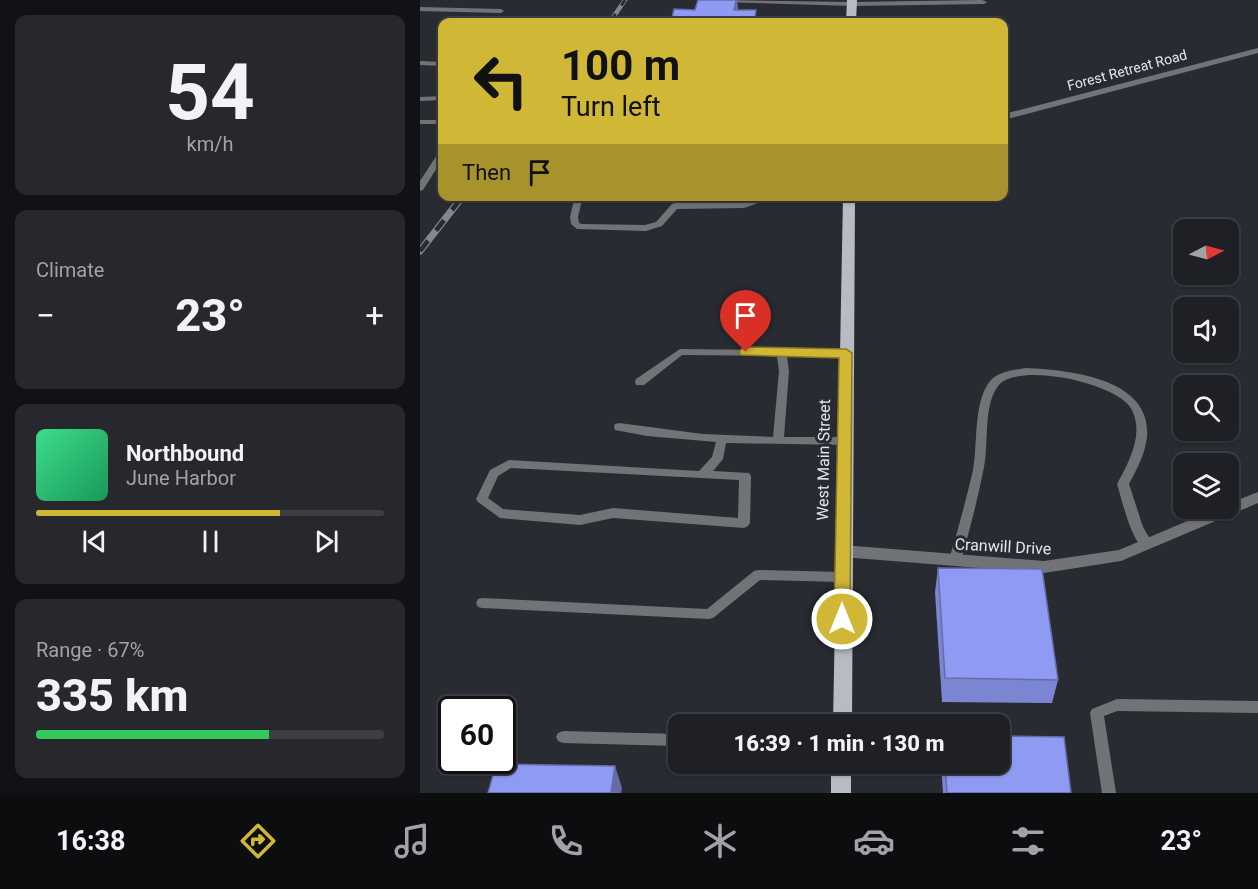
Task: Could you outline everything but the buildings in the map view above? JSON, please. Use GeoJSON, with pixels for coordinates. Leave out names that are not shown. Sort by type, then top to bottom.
{"type":"FeatureCollection","features":[{"type":"Feature","properties":{"kind":"main road"},"geometry":{"type":"LineString","coordinates":[[852,2],[853,18]]}},
{"type":"Feature","properties":{"kind":"main road","name":"West Main Street"},"geometry":{"type":"LineString","coordinates":[[842,714],[842,551],[849,201]]}},
{"type":"Feature","properties":{"kind":"main road"},"geometry":{"type":"LineString","coordinates":[[841,774],[841,793]]}},
{"type":"Feature","properties":{"kind":"street"},"geometry":{"type":"LineString","coordinates":[[724,0],[852,2]]}},
{"type":"Feature","properties":{"kind":"street","name":"Forest Retreat Road"},"geometry":{"type":"LineString","coordinates":[[1008,116],[1258,50]]}},
{"type":"Feature","properties":{"kind":"street","name":"Cranwill Drive"},"geometry":{"type":"LineString","coordinates":[[842,551],[1044,567],[1121,555],[1258,497]]}},
{"type":"Feature","properties":{"kind":"lane"},"geometry":{"type":"LineString","coordinates":[[852,2],[984,2]]}},
{"type":"Feature","properties":{"kind":"lane"},"geometry":{"type":"LineString","coordinates":[[420,9],[501,11]]}},
{"type":"Feature","properties":{"kind":"lane"},"geometry":{"type":"LineString","coordinates":[[420,63],[438,64]]}},
{"type":"Feature","properties":{"kind":"lane"},"geometry":{"type":"LineString","coordinates":[[420,99],[438,98]]}},
{"type":"Feature","properties":{"kind":"lane"},"geometry":{"type":"LineString","coordinates":[[420,122],[438,122]]}},
{"type":"Feature","properties":{"kind":"lane"},"geometry":{"type":"LineString","coordinates":[[420,188],[438,160]]}},
{"type":"Feature","properties":{"kind":"lane"},"geometry":{"type":"LineString","coordinates":[[578,201],[574,217],[575,224],[580,227],[646,228],[659,224],[675,206],[735,201]]}},
{"type":"Feature","properties":{"kind":"lane"},"geometry":{"type":"LineString","coordinates":[[640,382],[680,352],[846,353]]}},
{"type":"Feature","properties":{"kind":"lane"},"geometry":{"type":"LineString","coordinates":[[778,441],[784,371],[781,352]]}},
{"type":"Feature","properties":{"kind":"lane"},"geometry":{"type":"LineString","coordinates":[[955,560],[969,514],[977,473],[987,395],[997,380],[1013,373],[1064,374],[1117,390],[1136,404],[1143,434],[1136,460],[1123,484],[1137,528],[1147,544]]}},
{"type":"Feature","properties":{"kind":"lane"},"geometry":{"type":"LineString","coordinates":[[619,427],[666,436],[778,441],[844,441]]}},
{"type":"Feature","properties":{"kind":"lane"},"geometry":{"type":"LineString","coordinates":[[702,475],[717,459],[722,439]]}},
{"type":"Feature","properties":{"kind":"lane"},"geometry":{"type":"LineString","coordinates":[[509,464],[702,475],[745,476],[744,524],[614,513],[580,520],[500,513],[482,499],[494,473],[509,464]]}},
{"type":"Feature","properties":{"kind":"lane"},"geometry":{"type":"LineString","coordinates":[[482,603],[709,614],[758,575],[842,577]]}},
{"type":"Feature","properties":{"kind":"lane"},"geometry":{"type":"LineString","coordinates":[[1109,793],[1098,713],[1117,705],[1258,707]]}},
{"type":"Feature","properties":{"kind":"lane"},"geometry":{"type":"LineString","coordinates":[[563,737],[668,740]]}},
{"type":"Feature","properties":{"kind":"railway"},"geometry":{"type":"LineString","coordinates":[[613,18],[625,0]]}},
{"type":"Feature","properties":{"kind":"railway"},"geometry":{"type":"LineString","coordinates":[[420,251],[459,201]]}},
{"type":"Feature","properties":{"kind":"route"},"geometry":{"type":"LineString","coordinates":[[746,352],[846,353],[842,619]]}}]}
